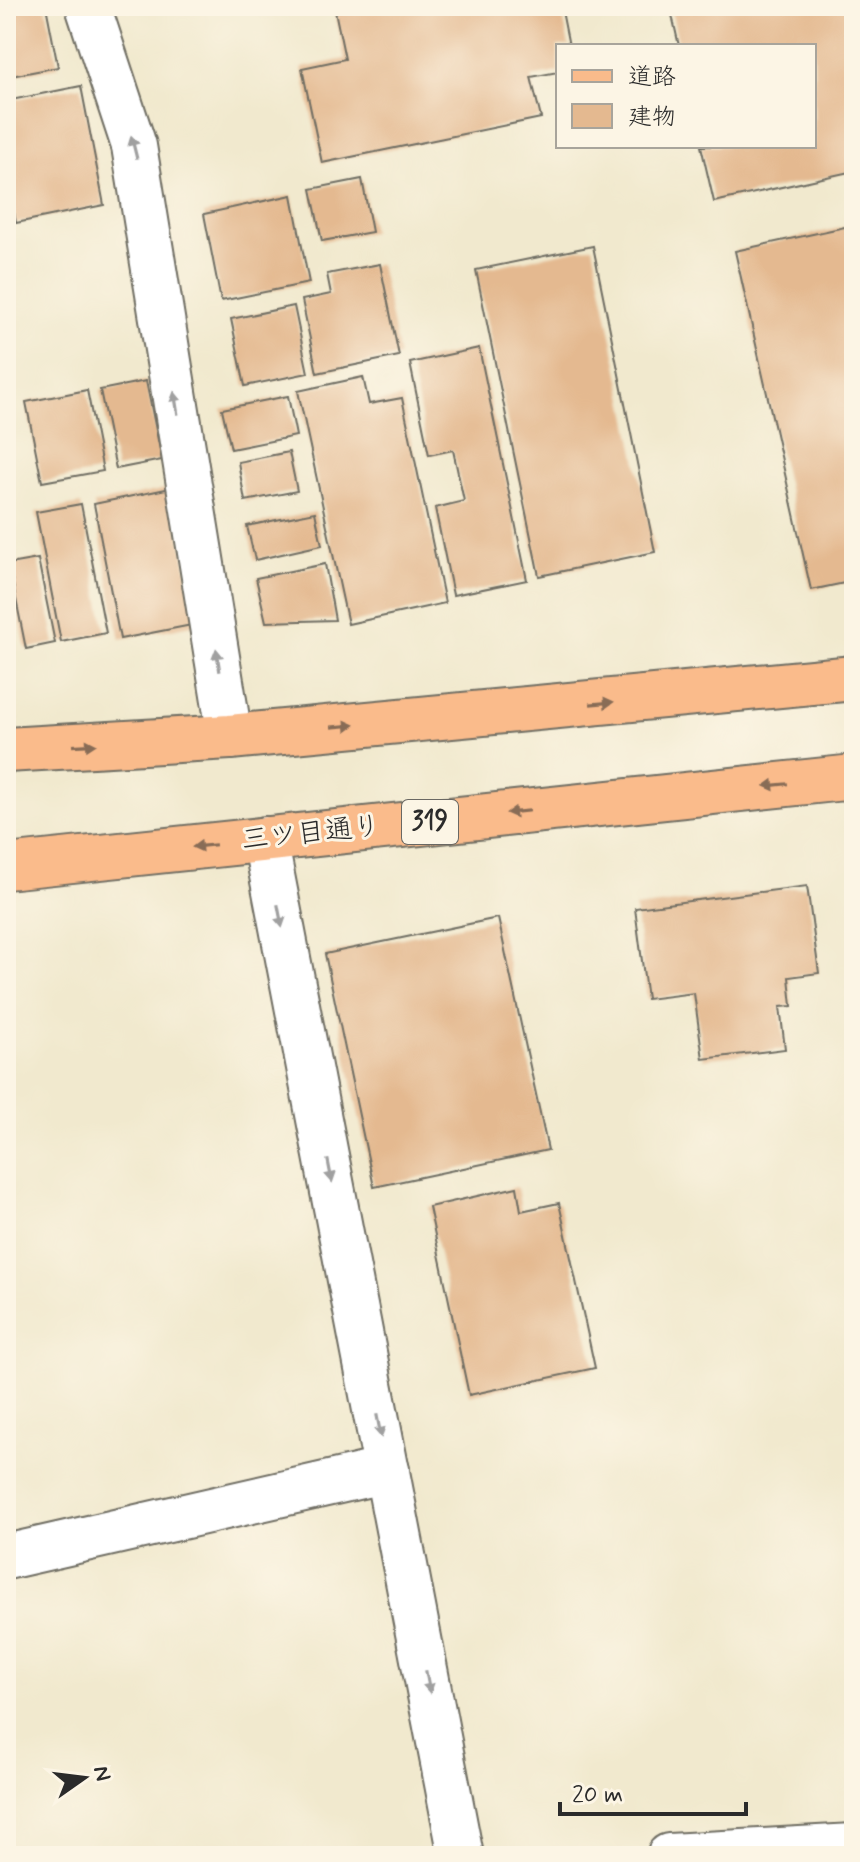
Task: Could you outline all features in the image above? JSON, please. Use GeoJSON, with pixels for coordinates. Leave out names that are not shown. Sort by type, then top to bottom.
{"type":"FeatureCollection","features":[{"type":"Feature","properties":{"kind":"main road"},"geometry":{"type":"LineString","coordinates":[[6,750],[230,737],[854,678]]}},
{"type":"Feature","properties":{"kind":"main road","name":"三ツ目通り"},"geometry":{"type":"LineString","coordinates":[[6,867],[854,777]]}},
{"type":"Feature","properties":{"kind":"street"},"geometry":{"type":"LineString","coordinates":[[88,6],[134,146],[230,737]]}},
{"type":"Feature","properties":{"kind":"street"},"geometry":{"type":"LineString","coordinates":[[265,839],[461,1856]]}},
{"type":"Feature","properties":{"kind":"street"},"geometry":{"type":"LineString","coordinates":[[6,1557],[387,1470]]}},
{"type":"Feature","properties":{"kind":"street"},"geometry":{"type":"LineString","coordinates":[[669,1856],[854,1846]]}},
{"type":"Feature","properties":{"kind":"building"},"geometry":{"type":"Polygon","coordinates":[[[6,6],[46,6],[58,67],[6,77],[6,6]]]}},
{"type":"Feature","properties":{"kind":"building"},"geometry":{"type":"Polygon","coordinates":[[[334,6],[561,6],[569,44],[556,44],[556,72],[531,77],[541,118],[322,163],[302,68],[345,59],[334,6]]]}},
{"type":"Feature","properties":{"kind":"building"},"geometry":{"type":"Polygon","coordinates":[[[670,6],[854,6],[854,171],[714,202],[701,148],[816,148],[816,44],[679,44],[670,6]]]}},
{"type":"Feature","properties":{"kind":"building"},"geometry":{"type":"Polygon","coordinates":[[[81,86],[104,205],[16,223],[6,170],[6,101],[81,86]]]}},
{"type":"Feature","properties":{"kind":"building"},"geometry":{"type":"Polygon","coordinates":[[[362,179],[372,232],[322,241],[311,189],[362,179]]]}},
{"type":"Feature","properties":{"kind":"building"},"geometry":{"type":"Polygon","coordinates":[[[292,195],[309,283],[221,301],[204,214],[292,195]]]}},
{"type":"Feature","properties":{"kind":"building"},"geometry":{"type":"Polygon","coordinates":[[[854,225],[854,581],[811,590],[735,251],[854,225]]]}},
{"type":"Feature","properties":{"kind":"building"},"geometry":{"type":"Polygon","coordinates":[[[593,246],[655,552],[539,576],[476,270],[593,246]]]}},
{"type":"Feature","properties":{"kind":"building"},"geometry":{"type":"Polygon","coordinates":[[[380,264],[399,356],[317,373],[302,300],[331,294],[327,274],[380,264]]]}},
{"type":"Feature","properties":{"kind":"building"},"geometry":{"type":"Polygon","coordinates":[[[294,306],[308,373],[245,386],[231,319],[294,306]]]}},
{"type":"Feature","properties":{"kind":"building"},"geometry":{"type":"Polygon","coordinates":[[[479,348],[527,580],[453,595],[435,508],[464,501],[453,450],[429,455],[410,363],[479,348]]]}},
{"type":"Feature","properties":{"kind":"building"},"geometry":{"type":"Polygon","coordinates":[[[363,377],[369,404],[402,398],[445,603],[348,624],[298,391],[363,377]]]}},
{"type":"Feature","properties":{"kind":"building"},"geometry":{"type":"Polygon","coordinates":[[[146,381],[162,460],[116,469],[100,390],[146,381]]]}},
{"type":"Feature","properties":{"kind":"building"},"geometry":{"type":"Polygon","coordinates":[[[87,390],[103,471],[42,482],[26,402],[87,390]]]}},
{"type":"Feature","properties":{"kind":"building"},"geometry":{"type":"Polygon","coordinates":[[[288,396],[296,436],[231,449],[222,409],[288,396]]]}},
{"type":"Feature","properties":{"kind":"building"},"geometry":{"type":"Polygon","coordinates":[[[289,452],[297,491],[245,501],[238,462],[289,452]]]}},
{"type":"Feature","properties":{"kind":"building"},"geometry":{"type":"Polygon","coordinates":[[[171,488],[197,624],[120,639],[94,504],[171,488]]]}},
{"type":"Feature","properties":{"kind":"building"},"geometry":{"type":"Polygon","coordinates":[[[81,504],[106,633],[61,642],[36,512],[81,504]]]}},
{"type":"Feature","properties":{"kind":"building"},"geometry":{"type":"Polygon","coordinates":[[[315,512],[322,545],[255,560],[247,526],[315,512]]]}},
{"type":"Feature","properties":{"kind":"building"},"geometry":{"type":"Polygon","coordinates":[[[38,559],[55,643],[26,649],[9,564],[38,559]]]}},
{"type":"Feature","properties":{"kind":"building"},"geometry":{"type":"Polygon","coordinates":[[[325,564],[335,620],[266,622],[256,578],[325,564]]]}},
{"type":"Feature","properties":{"kind":"building"},"geometry":{"type":"Polygon","coordinates":[[[807,886],[819,973],[789,977],[792,1006],[780,1007],[785,1049],[703,1059],[694,993],[647,999],[635,908],[807,886]]]}},
{"type":"Feature","properties":{"kind":"building"},"geometry":{"type":"Polygon","coordinates":[[[498,918],[548,1150],[374,1187],[325,954],[498,918]]]}},
{"type":"Feature","properties":{"kind":"building"},"geometry":{"type":"Polygon","coordinates":[[[517,1187],[521,1211],[559,1203],[595,1368],[469,1395],[429,1207],[517,1187]]]}}]}
